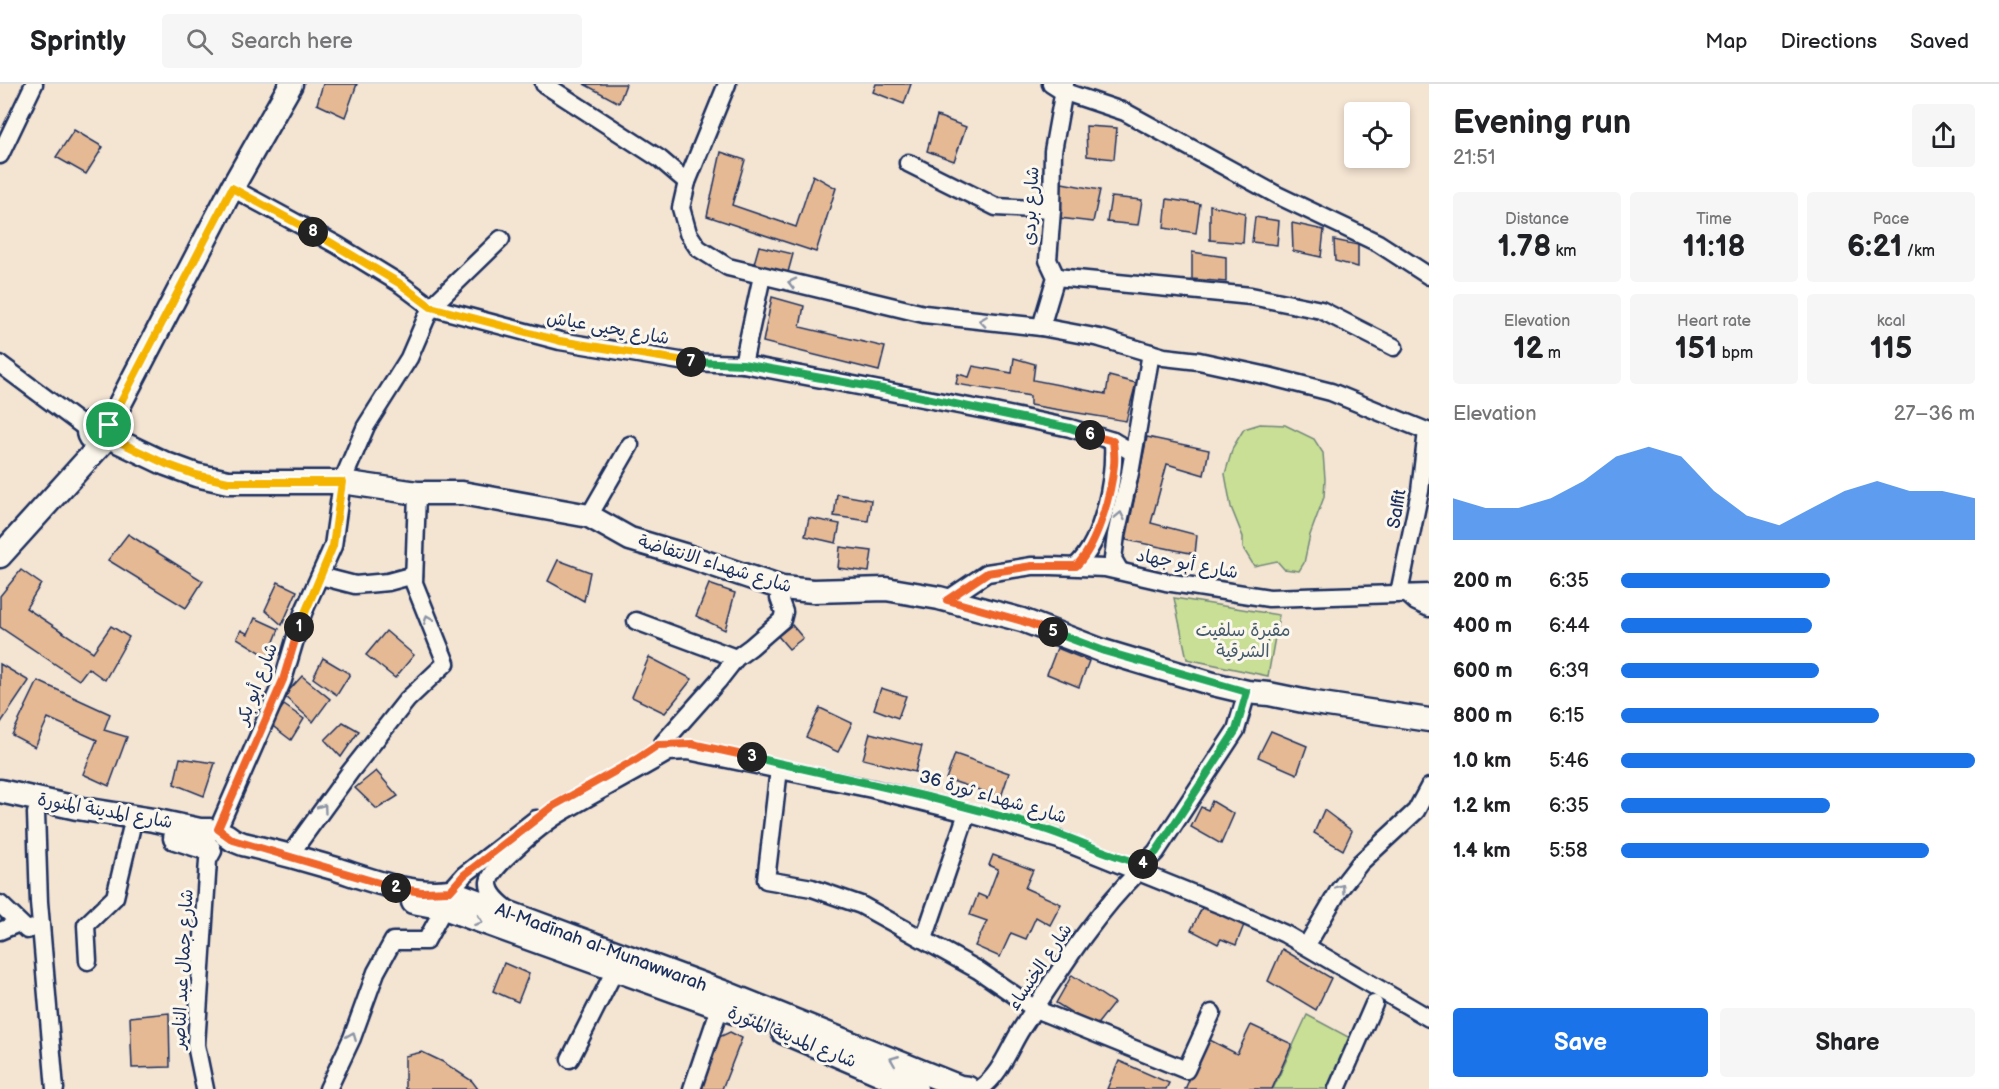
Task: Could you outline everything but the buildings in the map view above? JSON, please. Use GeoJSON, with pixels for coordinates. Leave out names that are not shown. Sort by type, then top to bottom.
{"type":"FeatureCollection","features":[{"type":"Feature","properties":{"kind":"main road"},"geometry":{"type":"LineString","coordinates":[[0,541],[98,432],[99,416],[133,355],[221,182],[278,84]]}},
{"type":"Feature","properties":{"kind":"main road"},"geometry":{"type":"LineString","coordinates":[[0,556],[98,432],[291,84]]}},
{"type":"Feature","properties":{"kind":"main road","name":"شارع شهداء الانتفاضة"},"geometry":{"type":"LineString","coordinates":[[98,432],[166,464],[196,475],[228,482],[342,482],[417,493],[462,493],[589,516],[630,539],[782,588],[813,591],[886,590],[947,600],[1022,621],[1104,651],[1247,692],[1429,720]]}},
{"type":"Feature","properties":{"kind":"main road","name":"شارع المدينة المنورة"},"geometry":{"type":"LineString","coordinates":[[0,791],[77,808],[153,819],[200,830],[237,851],[379,894],[430,906],[447,899],[615,970],[802,1039],[916,1089]]}},
{"type":"Feature","properties":{"kind":"main road","name":"شارع المدينة المنورة"},"geometry":{"type":"LineString","coordinates":[[0,805],[182,840],[216,841]]}},
{"type":"Feature","properties":{"kind":"main road","name":"Al-Madīnah al-Munawwarah"},"geometry":{"type":"LineString","coordinates":[[216,841],[233,840],[402,889],[515,915],[737,997],[960,1087],[974,1089]]}},
{"type":"Feature","properties":{"kind":"street"},"geometry":{"type":"LineString","coordinates":[[0,155],[5,133],[34,84]]}},
{"type":"Feature","properties":{"kind":"street"},"geometry":{"type":"LineString","coordinates":[[544,84],[660,159],[687,182]]}},
{"type":"Feature","properties":{"kind":"street"},"geometry":{"type":"LineString","coordinates":[[727,84],[687,182],[681,208],[688,233],[699,249],[728,267],[924,314],[1041,327],[1100,338],[1151,353],[1268,376],[1331,392],[1428,431]]}},
{"type":"Feature","properties":{"kind":"street"},"geometry":{"type":"LineString","coordinates":[[1059,86],[1125,112],[1277,195],[1378,243],[1429,276]]}},
{"type":"Feature","properties":{"kind":"street","name":"شارع بردى"},"geometry":{"type":"LineString","coordinates":[[1056,277],[1048,260],[1053,152],[1059,86]]}},
{"type":"Feature","properties":{"kind":"street"},"geometry":{"type":"LineString","coordinates":[[908,163],[996,207],[1052,210]]}},
{"type":"Feature","properties":{"kind":"street","name":"شارع يحيى عياش"},"geometry":{"type":"LineString","coordinates":[[232,188],[337,245],[399,283],[431,307],[560,341],[686,362],[743,364],[985,410],[1070,428],[1113,441]]}},
{"type":"Feature","properties":{"kind":"street"},"geometry":{"type":"LineString","coordinates":[[431,307],[501,239]]}},
{"type":"Feature","properties":{"kind":"street"},"geometry":{"type":"LineString","coordinates":[[743,364],[762,276]]}},
{"type":"Feature","properties":{"kind":"street"},"geometry":{"type":"LineString","coordinates":[[1041,327],[1056,277],[1251,296],[1321,310],[1394,347]]}},
{"type":"Feature","properties":{"kind":"street","name":"شارع أبو بكر"},"geometry":{"type":"LineString","coordinates":[[216,841],[283,680],[303,613],[333,546],[342,482],[366,426],[409,358],[431,307]]}},
{"type":"Feature","properties":{"kind":"street"},"geometry":{"type":"LineString","coordinates":[[1120,571],[1113,559],[1151,353]]}},
{"type":"Feature","properties":{"kind":"street"},"geometry":{"type":"LineString","coordinates":[[0,364],[98,432]]}},
{"type":"Feature","properties":{"kind":"street","name":"Salfit"},"geometry":{"type":"LineString","coordinates":[[1403,593],[1428,431]]}},
{"type":"Feature","properties":{"kind":"street"},"geometry":{"type":"LineString","coordinates":[[1076,566],[1095,538],[1103,513],[1114,465],[1113,441],[1134,444]]}},
{"type":"Feature","properties":{"kind":"street"},"geometry":{"type":"LineString","coordinates":[[589,516],[630,445]]}},
{"type":"Feature","properties":{"kind":"street"},"geometry":{"type":"LineString","coordinates":[[289,855],[407,700],[446,663],[414,583],[417,493]]}},
{"type":"Feature","properties":{"kind":"street","name":"شارع أبو جهاد"},"geometry":{"type":"LineString","coordinates":[[947,600],[987,573],[1032,566],[1105,568],[1166,582],[1269,598],[1429,593]]}},
{"type":"Feature","properties":{"kind":"street"},"geometry":{"type":"LineString","coordinates":[[320,576],[354,585],[388,582],[414,575]]}},
{"type":"Feature","properties":{"kind":"street"},"geometry":{"type":"LineString","coordinates":[[515,915],[492,894],[489,883],[501,861],[559,814],[664,747],[681,723],[736,658],[782,620],[784,612],[779,598],[782,588]]}},
{"type":"Feature","properties":{"kind":"street"},"geometry":{"type":"LineString","coordinates":[[1403,593],[1429,608]]}},
{"type":"Feature","properties":{"kind":"street"},"geometry":{"type":"LineString","coordinates":[[636,621],[736,658]]}},
{"type":"Feature","properties":{"kind":"street","name":"شارع الخنساء"},"geometry":{"type":"LineString","coordinates":[[974,1089],[995,1075],[1016,1036],[1088,931],[1123,887],[1156,852],[1236,730],[1247,692]]}},
{"type":"Feature","properties":{"kind":"street"},"geometry":{"type":"LineString","coordinates":[[681,723],[682,735],[692,744]]}},
{"type":"Feature","properties":{"kind":"street","name":"شارع شهداء ثورة 36"},"geometry":{"type":"LineString","coordinates":[[664,747],[692,744],[968,808],[1045,829],[1127,860],[1285,934],[1429,1017]]}},
{"type":"Feature","properties":{"kind":"street"},"geometry":{"type":"LineString","coordinates":[[328,1089],[352,1038],[376,972],[393,941],[426,941],[447,899],[464,875],[553,806],[637,759],[664,747]]}},
{"type":"Feature","properties":{"kind":"street","name":"شارع شهداء ثورة 36"},"geometry":{"type":"LineString","coordinates":[[664,747],[779,769],[967,813],[1041,834],[1141,868],[1290,926],[1429,1007]]}},
{"type":"Feature","properties":{"kind":"street"},"geometry":{"type":"LineString","coordinates":[[779,769],[766,880],[812,888],[861,905],[978,970],[1035,1010],[1186,1070],[1212,1013]]}},
{"type":"Feature","properties":{"kind":"street"},"geometry":{"type":"LineString","coordinates":[[1311,938],[1339,890],[1360,863],[1416,811],[1429,787]]}},
{"type":"Feature","properties":{"kind":"street"},"geometry":{"type":"LineString","coordinates":[[36,813],[41,926],[55,1089]]}},
{"type":"Feature","properties":{"kind":"street"},"geometry":{"type":"LineString","coordinates":[[924,939],[967,813]]}},
{"type":"Feature","properties":{"kind":"street"},"geometry":{"type":"LineString","coordinates":[[88,961],[86,925],[115,897],[131,830]]}},
{"type":"Feature","properties":{"kind":"street","name":"شارع جمال عبد الناصر"},"geometry":{"type":"LineString","coordinates":[[205,1089],[196,1045],[208,860],[216,841]]}},
{"type":"Feature","properties":{"kind":"street"},"geometry":{"type":"LineString","coordinates":[[0,904],[27,930],[41,926]]}},
{"type":"Feature","properties":{"kind":"street"},"geometry":{"type":"LineString","coordinates":[[0,931],[20,923]]}},
{"type":"Feature","properties":{"kind":"street"},"geometry":{"type":"LineString","coordinates":[[570,1059],[615,970]]}},
{"type":"Feature","properties":{"kind":"street"},"geometry":{"type":"LineString","coordinates":[[1337,1089],[1374,1004]]}},
{"type":"Feature","properties":{"kind":"street"},"geometry":{"type":"LineString","coordinates":[[692,1089],[720,1007]]}},
{"type":"Feature","properties":{"kind":"green space"},"geometry":{"type":"Polygon","coordinates":[[[1260,424],[1285,425],[1314,439],[1323,453],[1324,497],[1310,535],[1304,563],[1299,571],[1284,569],[1277,561],[1254,566],[1243,548],[1243,537],[1231,507],[1225,474],[1233,447],[1244,429],[1260,424]]]}},
{"type":"Feature","properties":{"kind":"green space","name":"مقبرة سلفيت الشرقية"},"geometry":{"type":"Polygon","coordinates":[[[1174,598],[1279,615],[1268,676],[1187,659],[1174,598]]]}},
{"type":"Feature","properties":{"kind":"green space"},"geometry":{"type":"Polygon","coordinates":[[[1307,1015],[1352,1039],[1329,1089],[1273,1089],[1307,1015]]]}},
{"type":"Feature","properties":{"kind":"route"},"geometry":{"type":"LineString","coordinates":[[232,188],[337,245],[399,283],[431,307],[560,341],[686,362],[743,364],[888,390],[1070,428],[1113,441],[1114,465],[1103,513],[1095,538],[1076,566],[1032,566],[987,573],[947,600],[1022,621],[1104,651],[1247,692],[1236,730],[1156,852],[1144,864],[1127,860],[1045,829],[873,784],[692,744],[663,743],[553,806],[464,875],[450,891],[422,892],[402,889],[289,855],[243,844],[218,829],[283,680],[303,613],[333,546],[342,482],[228,482],[196,475],[166,464],[109,437],[109,425],[232,188]]}}]}
